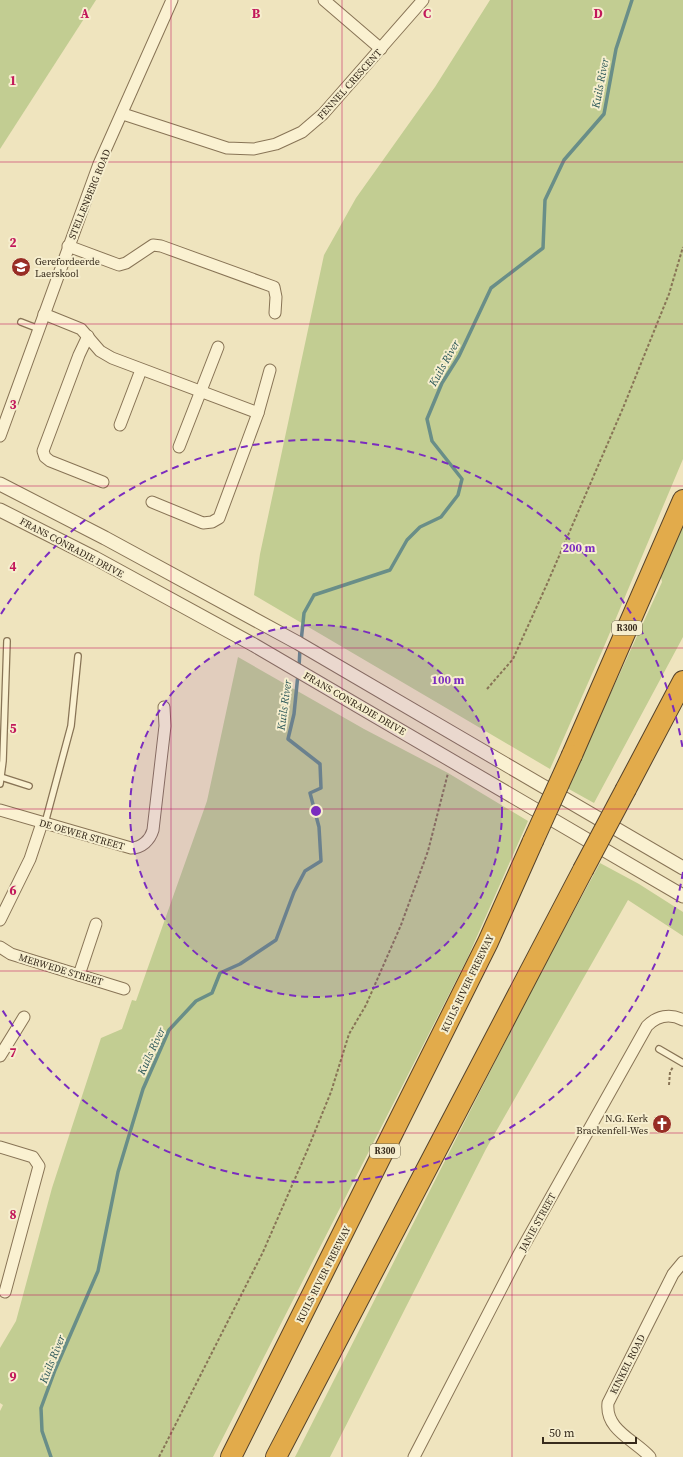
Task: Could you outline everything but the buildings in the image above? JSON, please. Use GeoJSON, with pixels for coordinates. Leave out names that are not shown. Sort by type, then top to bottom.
{"type":"FeatureCollection","features":[{"type":"Feature","properties":{"kind":"highway","name":"KUILS RIVER FREEWAY"},"geometry":{"type":"LineString","coordinates":[[231,1457],[488,942],[532,841],[572,755],[683,500]]}},
{"type":"Feature","properties":{"kind":"highway"},"geometry":{"type":"LineString","coordinates":[[276,1457],[683,681]]}},
{"type":"Feature","properties":{"kind":"street","name":"STELLENBERG ROAD"},"geometry":{"type":"LineString","coordinates":[[0,436],[68,246],[100,164],[172,0]]}},
{"type":"Feature","properties":{"kind":"street"},"geometry":{"type":"LineString","coordinates":[[324,0],[381,49]]}},
{"type":"Feature","properties":{"kind":"street","name":"FENNEL CRESCENT"},"geometry":{"type":"LineString","coordinates":[[123,114],[216,146],[236,149],[266,147],[295,136],[314,123],[423,0]]}},
{"type":"Feature","properties":{"kind":"street"},"geometry":{"type":"LineString","coordinates":[[68,246],[119,265],[126,263],[153,245],[161,246],[274,287],[276,296],[275,313]]}},
{"type":"Feature","properties":{"kind":"street"},"geometry":{"type":"LineString","coordinates":[[44,314],[72,324],[88,336],[102,353],[141,370],[258,413]]}},
{"type":"Feature","properties":{"kind":"street"},"geometry":{"type":"LineString","coordinates":[[88,336],[78,355],[43,451],[45,457],[53,463],[103,482]]}},
{"type":"Feature","properties":{"kind":"street"},"geometry":{"type":"LineString","coordinates":[[179,447],[218,346]]}},
{"type":"Feature","properties":{"kind":"street"},"geometry":{"type":"LineString","coordinates":[[120,425],[141,370]]}},
{"type":"Feature","properties":{"kind":"street"},"geometry":{"type":"LineString","coordinates":[[152,502],[203,522],[217,520],[221,514],[258,413],[270,370]]}},
{"type":"Feature","properties":{"kind":"street"},"geometry":{"type":"LineString","coordinates":[[0,484],[105,538],[274,630],[683,868]]}},
{"type":"Feature","properties":{"kind":"street","name":"FRANS CONRADIE DRIVE"},"geometry":{"type":"LineString","coordinates":[[0,510],[108,566],[269,654],[683,896]]}},
{"type":"Feature","properties":{"kind":"street","name":"DE OEWER STREET"},"geometry":{"type":"LineString","coordinates":[[0,810],[131,848],[138,847],[146,843],[153,830],[165,726],[164,707]]}},
{"type":"Feature","properties":{"kind":"street"},"geometry":{"type":"LineString","coordinates":[[0,920],[30,858],[44,823]]}},
{"type":"Feature","properties":{"kind":"street"},"geometry":{"type":"LineString","coordinates":[[79,975],[96,924]]}},
{"type":"Feature","properties":{"kind":"street","name":"MERWEDE STREET"},"geometry":{"type":"LineString","coordinates":[[0,947],[11,954],[124,989]]}},
{"type":"Feature","properties":{"kind":"street","name":"JANIE STREET"},"geometry":{"type":"LineString","coordinates":[[414,1457],[518,1256],[647,1026],[655,1019],[665,1016],[683,1020]]}},
{"type":"Feature","properties":{"kind":"street"},"geometry":{"type":"LineString","coordinates":[[0,1056],[24,1017]]}},
{"type":"Feature","properties":{"kind":"street"},"geometry":{"type":"LineString","coordinates":[[0,1147],[33,1157],[39,1166],[5,1292]]}},
{"type":"Feature","properties":{"kind":"street","name":"KINKEL ROAD"},"geometry":{"type":"LineString","coordinates":[[650,1457],[612,1423],[608,1413],[608,1403],[673,1274],[683,1262]]}},
{"type":"Feature","properties":{"kind":"lane"},"geometry":{"type":"LineString","coordinates":[[21,322],[39,328]]}},
{"type":"Feature","properties":{"kind":"lane"},"geometry":{"type":"LineString","coordinates":[[0,784],[7,641]]}},
{"type":"Feature","properties":{"kind":"lane"},"geometry":{"type":"LineString","coordinates":[[44,823],[71,726],[78,656]]}},
{"type":"Feature","properties":{"kind":"lane"},"geometry":{"type":"LineString","coordinates":[[1,777],[30,786]]}},
{"type":"Feature","properties":{"kind":"lane"},"geometry":{"type":"LineString","coordinates":[[659,1049],[680,1062]]}},
{"type":"Feature","properties":{"kind":"path"},"geometry":{"type":"LineString","coordinates":[[487,689],[513,659],[547,584],[626,401],[669,294],[683,247]]}},
{"type":"Feature","properties":{"kind":"path"},"geometry":{"type":"LineString","coordinates":[[159,1457],[263,1252],[310,1143],[331,1092],[349,1034],[366,1005],[401,925],[428,851],[448,773]]}},
{"type":"Feature","properties":{"kind":"path"},"geometry":{"type":"LineString","coordinates":[[669,1085],[670,1072],[680,1062]]}},
{"type":"Feature","properties":{"kind":"green space"},"geometry":{"type":"Polygon","coordinates":[[[0,0],[96,0],[0,149],[0,0]]]}},
{"type":"Feature","properties":{"kind":"green space"},"geometry":{"type":"Polygon","coordinates":[[[490,0],[683,0],[683,459],[603,649],[550,769],[254,595],[260,554],[324,255],[356,198],[435,87],[490,0]]]}},
{"type":"Feature","properties":{"kind":"green space"},"geometry":{"type":"Polygon","coordinates":[[[683,520],[683,637],[594,803],[567,788],[662,582],[660,572],[683,520]]]}},
{"type":"Feature","properties":{"kind":"green space"},"geometry":{"type":"Polygon","coordinates":[[[238,657],[364,729],[448,773],[528,821],[467,959],[213,1457],[0,1457],[0,1411],[3,1405],[0,1403],[0,1348],[16,1321],[52,1188],[101,1038],[122,1029],[132,1000],[136,1001],[207,801],[238,657]]]}},
{"type":"Feature","properties":{"kind":"green space"},"geometry":{"type":"Polygon","coordinates":[[[600,863],[639,884],[683,912],[683,936],[628,900],[486,1149],[330,1457],[295,1457],[537,979],[600,863]]]}},
{"type":"Feature","properties":{"kind":"waterway","name":"Kuils River"},"geometry":{"type":"LineString","coordinates":[[301,642],[304,613],[314,595],[390,570],[407,540],[420,527],[441,517],[458,495],[462,479],[432,441],[427,419],[442,383],[459,356],[491,288],[543,248],[545,200],[564,160],[604,114],[616,49],[632,0]]}},
{"type":"Feature","properties":{"kind":"waterway","name":"Kuils River"},"geometry":{"type":"LineString","coordinates":[[299,668],[300,648]]}},
{"type":"Feature","properties":{"kind":"waterway","name":"Kuils River"},"geometry":{"type":"LineString","coordinates":[[51,1457],[42,1431],[41,1408],[55,1370],[98,1271],[118,1172],[143,1089],[169,1030],[196,1001],[212,993],[220,973],[240,964],[276,940],[294,892],[305,871],[321,861],[319,827],[310,793],[321,788],[320,764],[288,739],[294,714],[298,674]]}},
{"type":"Feature","properties":{"kind":"place","name":"Gerefordeerde Laerskool"},"geometry":{"type":"Point","coordinates":[21,267]}},
{"type":"Feature","properties":{"kind":"place","name":"N.G. Kerk Brackenfell-Wes"},"geometry":{"type":"Point","coordinates":[662,1124]}}]}
